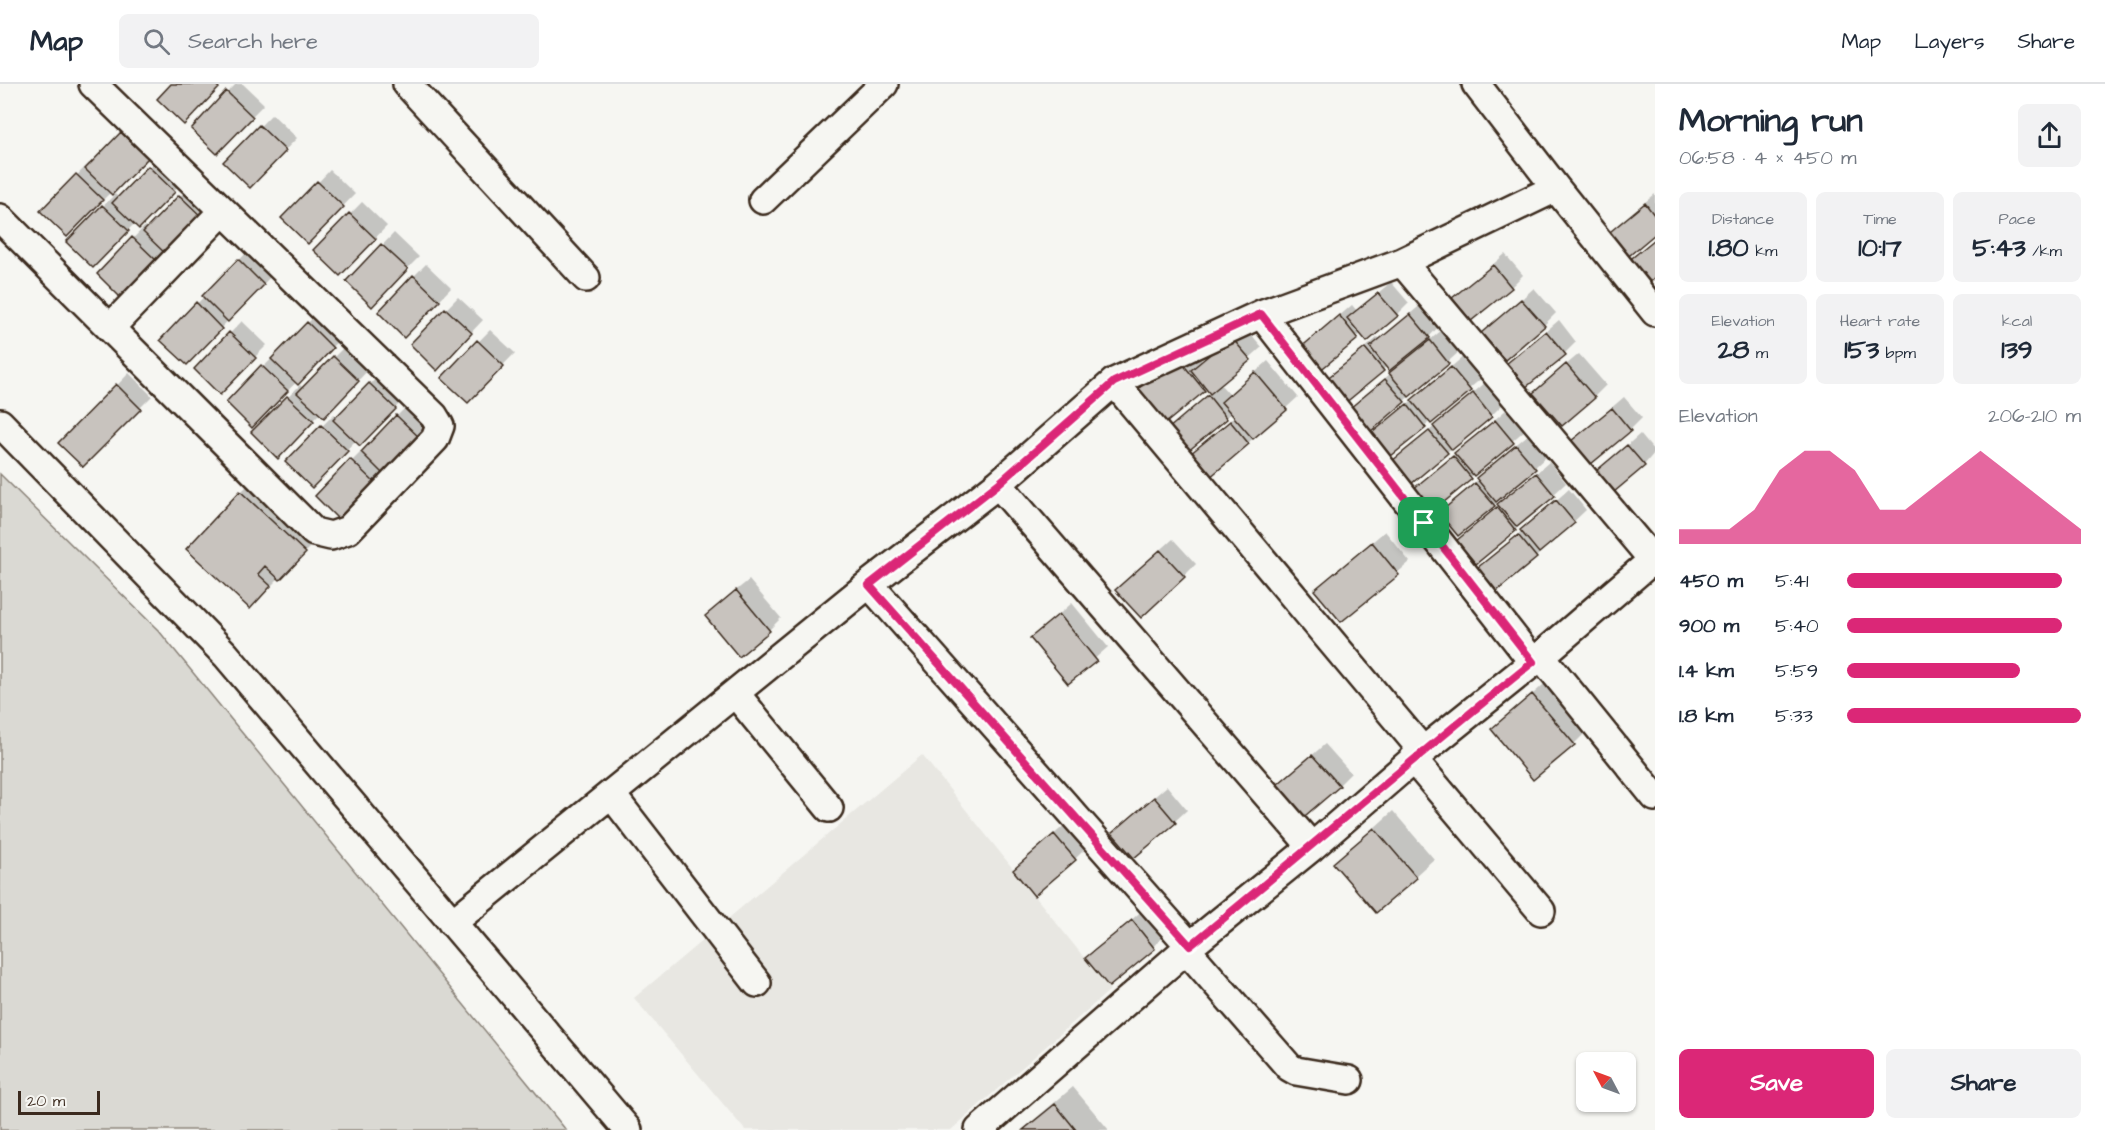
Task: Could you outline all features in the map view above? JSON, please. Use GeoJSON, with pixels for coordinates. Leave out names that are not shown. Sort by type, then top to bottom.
{"type":"FeatureCollection","features":[{"type":"Feature","properties":{"kind":"street"},"geometry":{"type":"LineString","coordinates":[[0,218],[314,532],[331,536],[348,530],[435,438],[440,426],[434,416],[93,84]]}},
{"type":"Feature","properties":{"kind":"street"},"geometry":{"type":"LineString","coordinates":[[407,84],[586,278]]}},
{"type":"Feature","properties":{"kind":"street"},"geometry":{"type":"LineString","coordinates":[[764,200],[884,84]]}},
{"type":"Feature","properties":{"kind":"street"},"geometry":{"type":"LineString","coordinates":[[1476,84],[1655,312]]}},
{"type":"Feature","properties":{"kind":"street"},"geometry":{"type":"LineString","coordinates":[[452,923],[869,585],[998,484],[1114,382],[1261,314],[1402,261],[1556,188]]}},
{"type":"Feature","properties":{"kind":"street"},"geometry":{"type":"LineString","coordinates":[[110,328],[223,210]]}},
{"type":"Feature","properties":{"kind":"street"},"geometry":{"type":"LineString","coordinates":[[979,1130],[1188,947],[1312,847],[1418,755],[1537,659],[1654,559],[1402,261]]}},
{"type":"Feature","properties":{"kind":"street"},"geometry":{"type":"LineString","coordinates":[[1261,314],[1537,659],[1655,797]]}},
{"type":"Feature","properties":{"kind":"street"},"geometry":{"type":"LineString","coordinates":[[1114,382],[1418,755],[1541,911]]}},
{"type":"Feature","properties":{"kind":"street"},"geometry":{"type":"LineString","coordinates":[[0,423],[226,655],[628,1130]]}},
{"type":"Feature","properties":{"kind":"street"},"geometry":{"type":"LineString","coordinates":[[998,484],[1312,847]]}},
{"type":"Feature","properties":{"kind":"street"},"geometry":{"type":"LineString","coordinates":[[869,585],[1188,947],[1289,1067],[1296,1071],[1349,1080]]}},
{"type":"Feature","properties":{"kind":"street"},"geometry":{"type":"LineString","coordinates":[[735,693],[829,808]]}},
{"type":"Feature","properties":{"kind":"street"},"geometry":{"type":"LineString","coordinates":[[611,794],[757,983]]}},
{"type":"Feature","properties":{"kind":"shaded area"},"geometry":{"type":"Polygon","coordinates":[[[0,474],[159,631],[566,1130],[0,1130],[0,474]]]}},
{"type":"Feature","properties":{"kind":"shaded area"},"geometry":{"type":"Polygon","coordinates":[[[922,755],[1110,990],[951,1130],[745,1130],[634,998],[922,755]]]}},
{"type":"Feature","properties":{"kind":"building"},"geometry":{"type":"Polygon","coordinates":[[[171,84],[215,84],[219,88],[184,125],[157,99],[171,84]]]}},
{"type":"Feature","properties":{"kind":"building"},"geometry":{"type":"Polygon","coordinates":[[[226,91],[253,117],[217,154],[191,129],[226,91]]]}},
{"type":"Feature","properties":{"kind":"building"},"geometry":{"type":"Polygon","coordinates":[[[259,125],[286,151],[250,188],[223,162],[259,125]]]}},
{"type":"Feature","properties":{"kind":"building"},"geometry":{"type":"Polygon","coordinates":[[[121,132],[148,158],[112,195],[85,169],[121,132]]]}},
{"type":"Feature","properties":{"kind":"building"},"geometry":{"type":"Polygon","coordinates":[[[148,166],[175,192],[139,229],[112,203],[148,166]]]}},
{"type":"Feature","properties":{"kind":"building"},"geometry":{"type":"Polygon","coordinates":[[[76,174],[103,200],[67,237],[40,211],[76,174]]]}},
{"type":"Feature","properties":{"kind":"building"},"geometry":{"type":"Polygon","coordinates":[[[317,181],[344,207],[308,244],[281,218],[317,181]]]}},
{"type":"Feature","properties":{"kind":"building"},"geometry":{"type":"Polygon","coordinates":[[[179,195],[206,221],[170,258],[143,232],[179,195]]]}},
{"type":"Feature","properties":{"kind":"building"},"geometry":{"type":"Polygon","coordinates":[[[1645,203],[1655,216],[1655,234],[1624,260],[1605,236],[1645,203]]]}},
{"type":"Feature","properties":{"kind":"building"},"geometry":{"type":"Polygon","coordinates":[[[102,205],[129,231],[93,268],[66,242],[102,205]]]}},
{"type":"Feature","properties":{"kind":"building"},"geometry":{"type":"Polygon","coordinates":[[[349,213],[376,239],[340,276],[313,250],[349,213]]]}},
{"type":"Feature","properties":{"kind":"building"},"geometry":{"type":"Polygon","coordinates":[[[132,237],[159,263],[123,300],[97,274],[132,237]]]}},
{"type":"Feature","properties":{"kind":"building"},"geometry":{"type":"Polygon","coordinates":[[[1655,239],[1655,278],[1647,285],[1627,262],[1655,239]]]}},
{"type":"Feature","properties":{"kind":"building"},"geometry":{"type":"Polygon","coordinates":[[[381,244],[408,269],[372,307],[346,281],[381,244]]]}},
{"type":"Feature","properties":{"kind":"building"},"geometry":{"type":"Polygon","coordinates":[[[238,259],[264,285],[228,322],[202,296],[238,259]]]}},
{"type":"Feature","properties":{"kind":"building"},"geometry":{"type":"Polygon","coordinates":[[[1493,265],[1512,288],[1471,321],[1452,298],[1493,265]]]}},
{"type":"Feature","properties":{"kind":"building"},"geometry":{"type":"Polygon","coordinates":[[[413,275],[440,301],[404,338],[378,312],[413,275]]]}},
{"type":"Feature","properties":{"kind":"building"},"geometry":{"type":"Polygon","coordinates":[[[1378,293],[1398,316],[1367,342],[1347,318],[1378,293]]]}},
{"type":"Feature","properties":{"kind":"building"},"geometry":{"type":"Polygon","coordinates":[[[1521,299],[1545,326],[1505,360],[1481,333],[1521,299]]]}},
{"type":"Feature","properties":{"kind":"building"},"geometry":{"type":"Polygon","coordinates":[[[196,302],[222,329],[187,365],[160,340],[196,302]]]}},
{"type":"Feature","properties":{"kind":"building"},"geometry":{"type":"Polygon","coordinates":[[[445,308],[472,333],[437,371],[410,344],[445,308]]]}},
{"type":"Feature","properties":{"kind":"building"},"geometry":{"type":"Polygon","coordinates":[[[1410,314],[1430,338],[1389,371],[1370,347],[1410,314]]]}},
{"type":"Feature","properties":{"kind":"building"},"geometry":{"type":"Polygon","coordinates":[[[1339,315],[1358,339],[1318,372],[1299,349],[1339,315]]]}},
{"type":"Feature","properties":{"kind":"building"},"geometry":{"type":"Polygon","coordinates":[[[307,322],[333,348],[298,385],[271,359],[307,322]]]}},
{"type":"Feature","properties":{"kind":"building"},"geometry":{"type":"Polygon","coordinates":[[[1546,331],[1566,355],[1525,388],[1506,364],[1546,331]]]}},
{"type":"Feature","properties":{"kind":"building"},"geometry":{"type":"Polygon","coordinates":[[[229,332],[256,358],[220,395],[194,369],[229,332]]]}},
{"type":"Feature","properties":{"kind":"building"},"geometry":{"type":"Polygon","coordinates":[[[1231,337],[1251,360],[1210,394],[1191,370],[1231,337]]]}},
{"type":"Feature","properties":{"kind":"building"},"geometry":{"type":"Polygon","coordinates":[[[477,340],[504,366],[468,403],[441,378],[477,340]]]}},
{"type":"Feature","properties":{"kind":"building"},"geometry":{"type":"Polygon","coordinates":[[[1430,340],[1449,364],[1409,397],[1389,373],[1430,340]]]}},
{"type":"Feature","properties":{"kind":"building"},"geometry":{"type":"Polygon","coordinates":[[[1365,348],[1384,371],[1344,404],[1325,380],[1365,348]]]}},
{"type":"Feature","properties":{"kind":"building"},"geometry":{"type":"Polygon","coordinates":[[[333,356],[359,381],[324,418],[297,393],[333,356]]]}},
{"type":"Feature","properties":{"kind":"building"},"geometry":{"type":"Polygon","coordinates":[[[1177,357],[1205,391],[1166,423],[1138,389],[1177,357]]]}},
{"type":"Feature","properties":{"kind":"building"},"geometry":{"type":"Polygon","coordinates":[[[1566,364],[1595,398],[1562,426],[1533,393],[1566,364]]]}},
{"type":"Feature","properties":{"kind":"building"},"geometry":{"type":"Polygon","coordinates":[[[261,365],[288,391],[252,428],[226,402],[261,365]]]}},
{"type":"Feature","properties":{"kind":"building"},"geometry":{"type":"Polygon","coordinates":[[[1451,367],[1471,391],[1431,424],[1411,400],[1451,367]]]}},
{"type":"Feature","properties":{"kind":"building"},"geometry":{"type":"Polygon","coordinates":[[[1255,372],[1287,410],[1253,439],[1221,402],[1255,372]]]}},
{"type":"Feature","properties":{"kind":"building"},"geometry":{"type":"Polygon","coordinates":[[[1385,379],[1405,402],[1370,432],[1350,408],[1385,379]]]}},
{"type":"Feature","properties":{"kind":"building"},"geometry":{"type":"Polygon","coordinates":[[[369,383],[396,409],[360,446],[333,420],[369,383]]]}},
{"type":"Feature","properties":{"kind":"building"},"geometry":{"type":"Polygon","coordinates":[[[116,384],[141,409],[83,467],[58,443],[116,384]]]}},
{"type":"Feature","properties":{"kind":"building"},"geometry":{"type":"Polygon","coordinates":[[[1473,393],[1492,417],[1452,450],[1433,426],[1473,393]]]}},
{"type":"Feature","properties":{"kind":"building"},"geometry":{"type":"Polygon","coordinates":[[[1208,395],[1227,419],[1187,452],[1168,429],[1208,395]]]}},
{"type":"Feature","properties":{"kind":"building"},"geometry":{"type":"Polygon","coordinates":[[[287,396],[314,421],[278,459],[251,432],[287,396]]]}},
{"type":"Feature","properties":{"kind":"building"},"geometry":{"type":"Polygon","coordinates":[[[1407,404],[1426,428],[1386,460],[1367,437],[1407,404]]]}},
{"type":"Feature","properties":{"kind":"building"},"geometry":{"type":"Polygon","coordinates":[[[1612,408],[1631,431],[1591,464],[1571,441],[1612,408]]]}},
{"type":"Feature","properties":{"kind":"building"},"geometry":{"type":"Polygon","coordinates":[[[396,415],[423,441],[387,478],[361,452],[396,415]]]}},
{"type":"Feature","properties":{"kind":"building"},"geometry":{"type":"Polygon","coordinates":[[[1495,420],[1514,443],[1474,476],[1454,453],[1495,420]]]}},
{"type":"Feature","properties":{"kind":"building"},"geometry":{"type":"Polygon","coordinates":[[[1230,421],[1249,444],[1209,478],[1190,454],[1230,421]]]}},
{"type":"Feature","properties":{"kind":"building"},"geometry":{"type":"Polygon","coordinates":[[[321,425],[348,451],[312,488],[285,462],[321,425]]]}},
{"type":"Feature","properties":{"kind":"building"},"geometry":{"type":"Polygon","coordinates":[[[1429,431],[1448,453],[1411,484],[1392,461],[1429,431]]]}},
{"type":"Feature","properties":{"kind":"building"},"geometry":{"type":"Polygon","coordinates":[[[1516,445],[1536,469],[1496,502],[1476,478],[1516,445]]]}},
{"type":"Feature","properties":{"kind":"building"},"geometry":{"type":"Polygon","coordinates":[[[1627,445],[1645,466],[1614,492],[1596,471],[1627,445]]]}},
{"type":"Feature","properties":{"kind":"building"},"geometry":{"type":"Polygon","coordinates":[[[1453,456],[1472,479],[1432,512],[1413,489],[1453,456]]]}},
{"type":"Feature","properties":{"kind":"building"},"geometry":{"type":"Polygon","coordinates":[[[350,459],[377,485],[341,522],[315,496],[350,459]]]}},
{"type":"Feature","properties":{"kind":"building"},"geometry":{"type":"Polygon","coordinates":[[[1536,473],[1555,496],[1517,527],[1497,504],[1536,473]]]}},
{"type":"Feature","properties":{"kind":"building"},"geometry":{"type":"Polygon","coordinates":[[[1475,483],[1495,506],[1458,536],[1439,513],[1475,483]]]}},
{"type":"Feature","properties":{"kind":"building"},"geometry":{"type":"Polygon","coordinates":[[[240,491],[306,553],[280,580],[265,566],[258,574],[271,586],[250,609],[186,549],[240,491]]]}},
{"type":"Feature","properties":{"kind":"building"},"geometry":{"type":"Polygon","coordinates":[[[1556,500],[1575,523],[1539,553],[1520,530],[1556,500]]]}},
{"type":"Feature","properties":{"kind":"building"},"geometry":{"type":"Polygon","coordinates":[[[1497,507],[1516,531],[1476,564],[1456,541],[1497,507]]]}},
{"type":"Feature","properties":{"kind":"building"},"geometry":{"type":"Polygon","coordinates":[[[1518,535],[1537,558],[1497,591],[1477,568],[1518,535]]]}},
{"type":"Feature","properties":{"kind":"building"},"geometry":{"type":"Polygon","coordinates":[[[1372,542],[1399,575],[1341,622],[1314,590],[1372,542]]]}},
{"type":"Feature","properties":{"kind":"building"},"geometry":{"type":"Polygon","coordinates":[[[1160,550],[1185,577],[1141,618],[1115,590],[1160,550]]]}},
{"type":"Feature","properties":{"kind":"building"},"geometry":{"type":"Polygon","coordinates":[[[736,590],[770,631],[739,657],[705,616],[736,590]]]}},
{"type":"Feature","properties":{"kind":"building"},"geometry":{"type":"Polygon","coordinates":[[[1059,614],[1097,661],[1068,684],[1030,638],[1059,614]]]}},
{"type":"Feature","properties":{"kind":"building"},"geometry":{"type":"Polygon","coordinates":[[[1532,694],[1575,745],[1533,780],[1491,729],[1532,694]]]}},
{"type":"Feature","properties":{"kind":"building"},"geometry":{"type":"Polygon","coordinates":[[[1312,755],[1340,786],[1299,821],[1272,789],[1312,755]]]}},
{"type":"Feature","properties":{"kind":"building"},"geometry":{"type":"Polygon","coordinates":[[[1154,797],[1176,823],[1134,858],[1112,833],[1154,797]]]}},
{"type":"Feature","properties":{"kind":"building"},"geometry":{"type":"Polygon","coordinates":[[[1374,828],[1417,878],[1376,913],[1333,863],[1374,828]]]}},
{"type":"Feature","properties":{"kind":"building"},"geometry":{"type":"Polygon","coordinates":[[[1054,834],[1076,860],[1034,896],[1013,870],[1054,834]]]}},
{"type":"Feature","properties":{"kind":"building"},"geometry":{"type":"Polygon","coordinates":[[[1132,920],[1155,949],[1109,987],[1085,958],[1132,920]]]}},
{"type":"Feature","properties":{"kind":"building"},"geometry":{"type":"Polygon","coordinates":[[[1055,1104],[1076,1130],[1023,1130],[1055,1104]]]}},
{"type":"Feature","properties":{"kind":"route"},"geometry":{"type":"LineString","coordinates":[[1261,314],[1424,523],[1533,662],[1190,946],[869,585],[998,484],[1114,382],[1261,314]]}}]}
